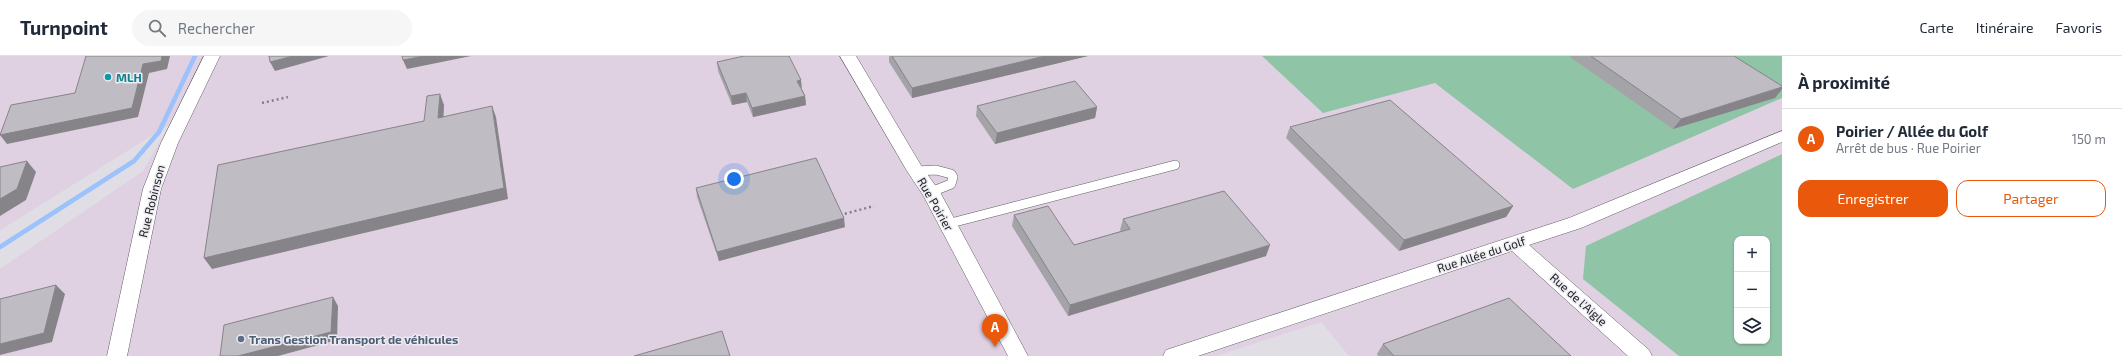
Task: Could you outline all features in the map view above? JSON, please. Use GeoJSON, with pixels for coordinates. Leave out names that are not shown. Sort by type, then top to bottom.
{"type":"FeatureCollection","features":[{"type":"Feature","properties":{"kind":"street","name":"Rue Robinson"},"geometry":{"type":"LineString","coordinates":[[117,356],[152,189],[169,143],[206,71],[212,56]]}},
{"type":"Feature","properties":{"kind":"street","name":"Rue Poirier"},"geometry":{"type":"LineString","coordinates":[[848,56],[916,171],[931,192],[1018,356]]}},
{"type":"Feature","properties":{"kind":"street","name":"Rue Allée du Golf"},"geometry":{"type":"LineString","coordinates":[[1173,356],[1515,243],[1608,209],[1782,136]]}},
{"type":"Feature","properties":{"kind":"street","name":"Rue de l'Aigle"},"geometry":{"type":"LineString","coordinates":[[1515,243],[1642,356]]}},
{"type":"Feature","properties":{"kind":"lane"},"geometry":{"type":"LineString","coordinates":[[947,224],[1175,165]]}},
{"type":"Feature","properties":{"kind":"lane"},"geometry":{"type":"LineString","coordinates":[[916,171],[936,170],[951,174],[953,177],[952,184],[931,192]]}},
{"type":"Feature","properties":{"kind":"path"},"geometry":{"type":"LineString","coordinates":[[262,103],[288,97]]}},
{"type":"Feature","properties":{"kind":"path"},"geometry":{"type":"LineString","coordinates":[[839,215],[874,206]]}},
{"type":"Feature","properties":{"kind":"shaded area"},"geometry":{"type":"Polygon","coordinates":[[[0,56],[1782,56],[1782,356],[1349,356],[1321,322],[1216,356],[0,356],[0,269],[143,171],[169,125],[0,230],[0,56]]]}},
{"type":"Feature","properties":{"kind":"green space"},"geometry":{"type":"Polygon","coordinates":[[[1262,56],[1782,56],[1782,98],[1573,189],[1435,83],[1323,113],[1262,56]]]}},
{"type":"Feature","properties":{"kind":"green space"},"geometry":{"type":"Polygon","coordinates":[[[1782,154],[1782,356],[1679,356],[1583,279],[1586,246],[1782,154]]]}},
{"type":"Feature","properties":{"kind":"building"},"geometry":{"type":"Polygon","coordinates":[[[86,56],[162,56],[161,61],[143,64],[132,108],[0,135],[11,105],[75,93],[86,56]]]}},
{"type":"Feature","properties":{"kind":"building"},"geometry":{"type":"Polygon","coordinates":[[[269,56],[293,56],[270,62],[269,56]]]}},
{"type":"Feature","properties":{"kind":"building"},"geometry":{"type":"Polygon","coordinates":[[[402,56],[424,56],[403,60],[402,56]]]}},
{"type":"Feature","properties":{"kind":"building"},"geometry":{"type":"Polygon","coordinates":[[[744,56],[789,56],[801,80],[797,81],[805,96],[752,108],[746,93],[731,96],[717,62],[744,56]]]}},
{"type":"Feature","properties":{"kind":"building"},"geometry":{"type":"Polygon","coordinates":[[[892,56],[1045,56],[912,88],[892,56]]]}},
{"type":"Feature","properties":{"kind":"building"},"geometry":{"type":"Polygon","coordinates":[[[1591,56],[1734,56],[1782,87],[1681,119],[1591,56]]]}},
{"type":"Feature","properties":{"kind":"building"},"geometry":{"type":"Polygon","coordinates":[[[1075,81],[1097,107],[997,133],[977,106],[1075,81]]]}},
{"type":"Feature","properties":{"kind":"building"},"geometry":{"type":"Polygon","coordinates":[[[440,94],[438,118],[492,106],[504,188],[204,258],[218,165],[424,121],[427,96],[440,94]]]}},
{"type":"Feature","properties":{"kind":"building"},"geometry":{"type":"Polygon","coordinates":[[[1390,100],[1513,206],[1404,240],[1290,127],[1390,100]]]}},
{"type":"Feature","properties":{"kind":"building"},"geometry":{"type":"Polygon","coordinates":[[[816,158],[844,218],[717,252],[696,188],[816,158]]]}},
{"type":"Feature","properties":{"kind":"building"},"geometry":{"type":"Polygon","coordinates":[[[27,161],[17,189],[0,199],[0,167],[27,161]]]}},
{"type":"Feature","properties":{"kind":"building"},"geometry":{"type":"Polygon","coordinates":[[[1224,191],[1270,245],[1070,305],[1014,215],[1048,206],[1074,245],[1130,229],[1123,219],[1224,191]]]}},
{"type":"Feature","properties":{"kind":"building"},"geometry":{"type":"Polygon","coordinates":[[[56,285],[44,333],[0,344],[0,299],[56,285]]]}},
{"type":"Feature","properties":{"kind":"building"},"geometry":{"type":"Polygon","coordinates":[[[333,297],[331,332],[238,356],[220,356],[224,325],[333,297]]]}},
{"type":"Feature","properties":{"kind":"building"},"geometry":{"type":"Polygon","coordinates":[[[1509,298],[1571,356],[1394,356],[1383,344],[1509,298]]]}},
{"type":"Feature","properties":{"kind":"building"},"geometry":{"type":"Polygon","coordinates":[[[722,331],[730,356],[634,356],[722,331]]]}},
{"type":"Feature","properties":{"kind":"waterway"},"geometry":{"type":"LineString","coordinates":[[0,247],[134,161],[159,132],[195,56]]}},
{"type":"Feature","properties":{"kind":"place","name":"MLH"},"geometry":{"type":"Point","coordinates":[108,77]}},
{"type":"Feature","properties":{"kind":"place","name":"Trans Gestion Transport de véhicules"},"geometry":{"type":"Point","coordinates":[241,339]}},
{"type":"Feature","properties":{"kind":"place","name":"Poirier / Allée du Golf"},"geometry":{"type":"Point","coordinates":[995,347]}}]}
